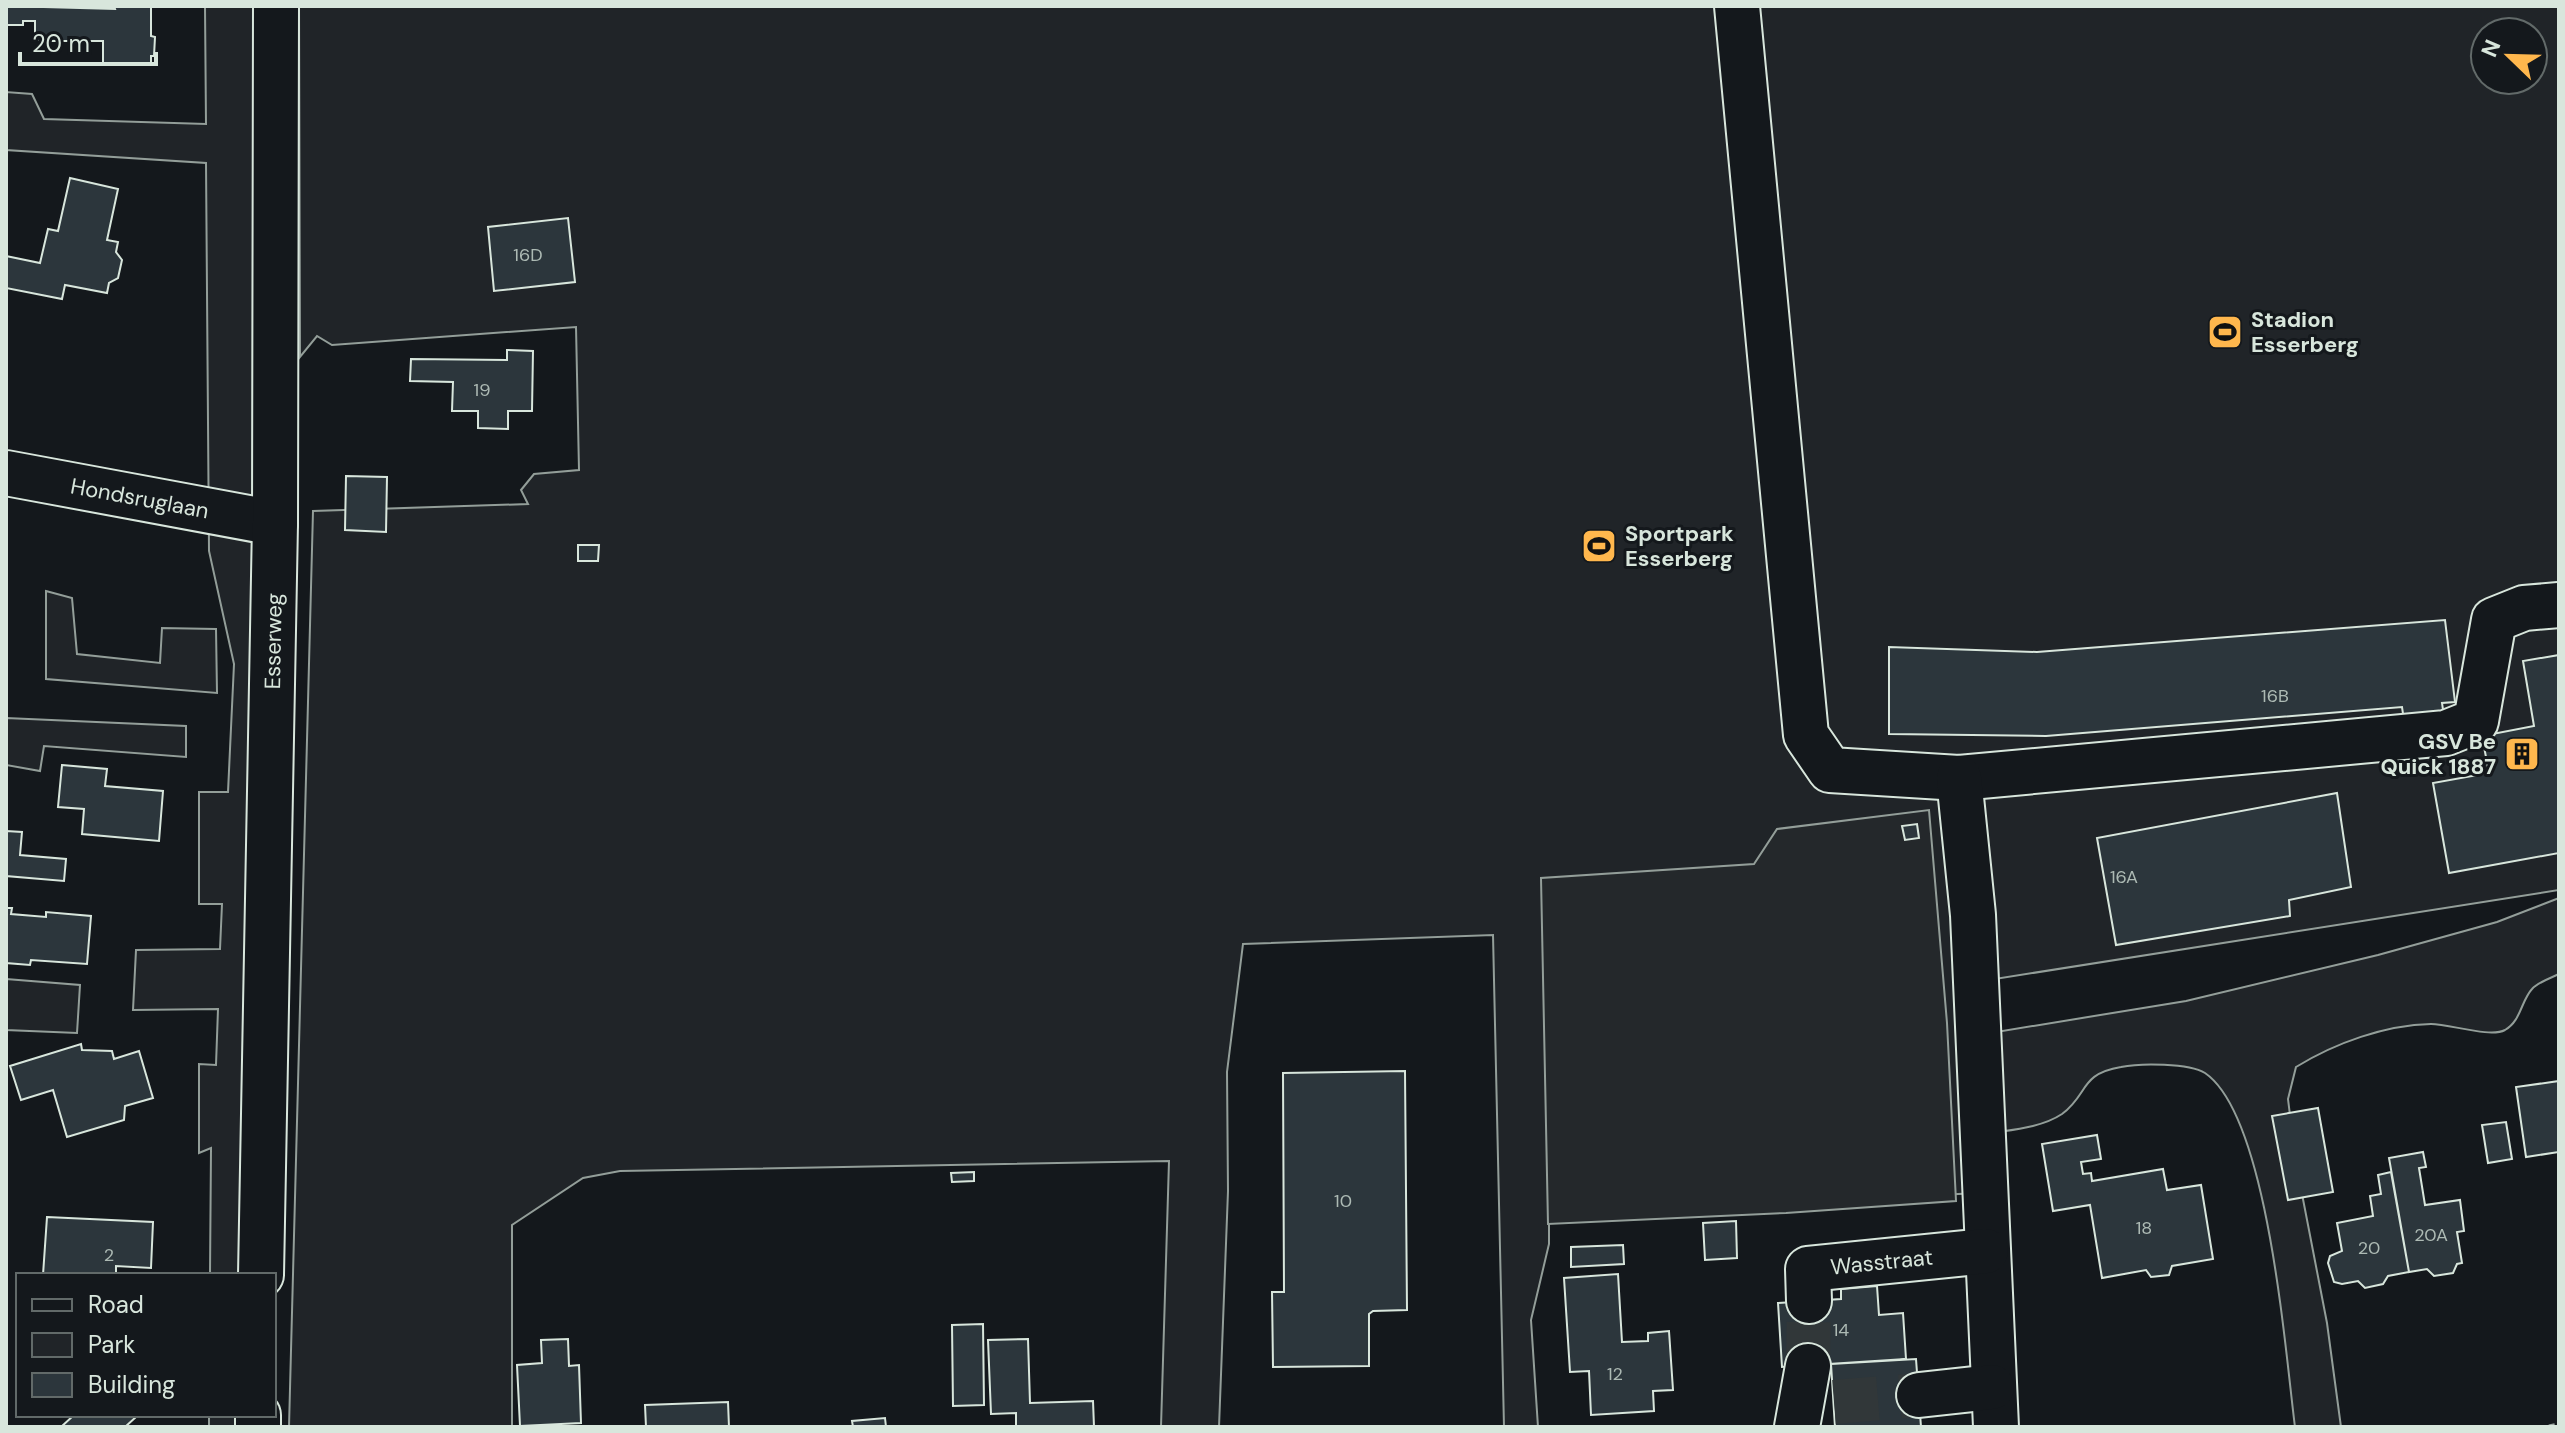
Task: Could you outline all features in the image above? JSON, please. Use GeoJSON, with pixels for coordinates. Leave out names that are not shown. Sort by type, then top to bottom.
{"type":"FeatureCollection","features":[{"type":"Feature","properties":{"kind":"street","name":"Esserweg"},"geometry":{"type":"LineString","coordinates":[[261,1273],[275,523],[276,6]]}},
{"type":"Feature","properties":{"kind":"street"},"geometry":{"type":"LineString","coordinates":[[1737,6],[1806,735],[1830,770],[1959,778],[2446,733],[2476,721],[2494,620],[2524,608],[2559,605]]}},
{"type":"Feature","properties":{"kind":"street","name":"Hondsruglaan"},"geometry":{"type":"LineString","coordinates":[[6,473],[275,523]]}},
{"type":"Feature","properties":{"kind":"street"},"geometry":{"type":"LineString","coordinates":[[1919,1395],[1994,1407],[1973,915],[1959,778]]}},
{"type":"Feature","properties":{"kind":"street","name":"Wasstraat"},"geometry":{"type":"LineString","coordinates":[[1809,1301],[1808,1269],[1986,1251]]}},
{"type":"Feature","properties":{"kind":"path"},"geometry":{"type":"LineString","coordinates":[[2549,1427],[2559,1425]]}},
{"type":"Feature","properties":{"kind":"green space"},"geometry":{"type":"Polygon","coordinates":[[[205,6],[261,6],[250,1273],[210,1273],[211,1148],[199,1153],[199,1064],[216,1065],[218,1009],[133,1010],[136,950],[220,949],[222,904],[199,904],[199,792],[228,792],[234,664],[209,551],[206,163],[6,150],[6,92],[32,94],[44,119],[206,124],[205,6]]]}},
{"type":"Feature","properties":{"kind":"green space","name":"Sportpark Esserberg"},"geometry":{"type":"Polygon","coordinates":[[[299,6],[2559,6],[2559,890],[1982,981],[1995,1192],[1549,1216],[1549,1244],[1531,1320],[1538,1427],[1504,1427],[1493,935],[1243,944],[1227,1072],[1228,1191],[1219,1427],[1161,1427],[1169,1161],[620,1171],[583,1178],[512,1225],[512,1427],[289,1427],[313,511],[528,504],[521,490],[534,474],[579,470],[576,327],[332,345],[317,336],[300,357],[299,6]]]}},
{"type":"Feature","properties":{"kind":"green space"},"geometry":{"type":"Polygon","coordinates":[[[46,591],[72,598],[77,654],[160,663],[162,628],[216,629],[217,693],[46,679],[46,591]]]}},
{"type":"Feature","properties":{"kind":"green space"},"geometry":{"type":"Polygon","coordinates":[[[6,718],[186,726],[186,757],[44,746],[40,771],[6,765],[6,718]]]}},
{"type":"Feature","properties":{"kind":"green space"},"geometry":{"type":"Polygon","coordinates":[[[2559,898],[2559,974],[2532,989],[2514,1021],[2505,1030],[2490,1032],[2431,1024],[2396,1028],[2344,1043],[2296,1067],[2288,1099],[2296,1163],[2327,1323],[2341,1427],[2295,1427],[2279,1292],[2259,1184],[2244,1136],[2227,1097],[2205,1073],[2188,1067],[2164,1065],[2108,1070],[2091,1080],[2071,1107],[2055,1118],[1998,1132],[1990,1033],[2186,1001],[2378,955],[2497,922],[2559,898]]]}},
{"type":"Feature","properties":{"kind":"green space"},"geometry":{"type":"Polygon","coordinates":[[[6,979],[80,985],[77,1033],[6,1030],[6,979]]]}},
{"type":"Feature","properties":{"kind":"green space"},"geometry":{"type":"Polygon","coordinates":[[[209,1417],[247,1417],[246,1427],[209,1427],[209,1417]]]}},
{"type":"Feature","properties":{"kind":"shaded area"},"geometry":{"type":"Polygon","coordinates":[[[1929,810],[1947,1023],[1956,1201],[1786,1213],[1548,1224],[1541,878],[1754,864],[1777,829],[1929,810]]]}},
{"type":"Feature","properties":{"kind":"building"},"geometry":{"type":"Polygon","coordinates":[[[7,6],[115,9],[114,6],[151,6],[154,56],[151,56],[151,64],[103,63],[103,41],[35,41],[35,21],[7,25],[7,6]]]}},
{"type":"Feature","properties":{"kind":"building"},"geometry":{"type":"Polygon","coordinates":[[[70,178],[118,189],[107,240],[118,242],[116,252],[122,260],[118,278],[109,283],[107,293],[65,285],[62,299],[6,288],[6,256],[40,263],[48,229],[58,231],[70,178]]]}},
{"type":"Feature","properties":{"kind":"building"},"geometry":{"type":"Polygon","coordinates":[[[568,218],[575,282],[494,291],[488,227],[568,218]]]}},
{"type":"Feature","properties":{"kind":"building"},"geometry":{"type":"Polygon","coordinates":[[[507,350],[533,351],[532,411],[508,411],[508,429],[478,428],[478,411],[452,411],[453,382],[410,381],[411,359],[507,360],[507,350]]]}},
{"type":"Feature","properties":{"kind":"building"},"geometry":{"type":"Polygon","coordinates":[[[346,476],[387,477],[386,532],[345,530],[346,476]]]}},
{"type":"Feature","properties":{"kind":"building"},"geometry":{"type":"Polygon","coordinates":[[[578,545],[599,545],[598,561],[578,561],[578,545]]]}},
{"type":"Feature","properties":{"kind":"building"},"geometry":{"type":"Polygon","coordinates":[[[2445,620],[2455,702],[2442,703],[2445,723],[2405,727],[2402,707],[2046,736],[1889,734],[1889,647],[2037,652],[2445,620]]]}},
{"type":"Feature","properties":{"kind":"building","name":"GSV Be Quick 1887"},"geometry":{"type":"Polygon","coordinates":[[[2559,655],[2559,853],[2449,873],[2433,783],[2489,773],[2482,736],[2534,726],[2523,661],[2559,655]]]}},
{"type":"Feature","properties":{"kind":"building"},"geometry":{"type":"Polygon","coordinates":[[[62,765],[107,769],[105,786],[163,791],[159,841],[82,834],[84,809],[58,807],[62,765]]]}},
{"type":"Feature","properties":{"kind":"building"},"geometry":{"type":"Polygon","coordinates":[[[2337,793],[2351,887],[2289,900],[2290,916],[2116,945],[2097,838],[2337,793]]]}},
{"type":"Feature","properties":{"kind":"building"},"geometry":{"type":"Polygon","coordinates":[[[1917,824],[1919,838],[1905,840],[1902,826],[1917,824]]]}},
{"type":"Feature","properties":{"kind":"building"},"geometry":{"type":"Polygon","coordinates":[[[6,831],[22,832],[20,855],[66,859],[64,881],[6,876],[6,831]]]}},
{"type":"Feature","properties":{"kind":"building"},"geometry":{"type":"Polygon","coordinates":[[[6,908],[12,908],[11,914],[46,917],[46,912],[91,916],[87,964],[31,960],[30,965],[6,963],[6,908]]]}},
{"type":"Feature","properties":{"kind":"building"},"geometry":{"type":"Polygon","coordinates":[[[81,1044],[82,1050],[112,1051],[114,1059],[139,1051],[153,1098],[125,1106],[124,1120],[67,1137],[53,1090],[21,1100],[10,1066],[81,1044]]]}},
{"type":"Feature","properties":{"kind":"building"},"geometry":{"type":"Polygon","coordinates":[[[1405,1071],[1407,1310],[1373,1311],[1369,1314],[1369,1366],[1273,1367],[1272,1292],[1284,1292],[1283,1073],[1405,1071]]]}},
{"type":"Feature","properties":{"kind":"building"},"geometry":{"type":"Polygon","coordinates":[[[2559,1081],[2559,1152],[2526,1157],[2516,1087],[2559,1081]]]}},
{"type":"Feature","properties":{"kind":"building"},"geometry":{"type":"Polygon","coordinates":[[[2318,1108],[2333,1192],[2288,1200],[2272,1116],[2318,1108]]]}},
{"type":"Feature","properties":{"kind":"building"},"geometry":{"type":"Polygon","coordinates":[[[2506,1122],[2512,1159],[2488,1163],[2482,1125],[2506,1122]]]}},
{"type":"Feature","properties":{"kind":"building"},"geometry":{"type":"Polygon","coordinates":[[[2097,1135],[2101,1159],[2081,1162],[2083,1174],[2091,1173],[2092,1181],[2163,1169],[2167,1190],[2201,1185],[2213,1259],[2172,1266],[2169,1275],[2151,1277],[2146,1270],[2102,1278],[2090,1205],[2053,1211],[2042,1144],[2097,1135]]]}},
{"type":"Feature","properties":{"kind":"building"},"geometry":{"type":"Polygon","coordinates":[[[2423,1152],[2426,1167],[2419,1168],[2425,1205],[2460,1200],[2464,1231],[2457,1232],[2462,1263],[2457,1264],[2453,1273],[2434,1276],[2427,1269],[2409,1272],[2389,1158],[2423,1152]]]}},
{"type":"Feature","properties":{"kind":"building"},"geometry":{"type":"Polygon","coordinates":[[[974,1172],[974,1181],[952,1182],[951,1173],[974,1172]]]}},
{"type":"Feature","properties":{"kind":"building"},"geometry":{"type":"Polygon","coordinates":[[[2391,1172],[2409,1272],[2388,1276],[2383,1284],[2365,1288],[2358,1281],[2334,1282],[2328,1263],[2330,1256],[2342,1251],[2337,1223],[2373,1216],[2370,1196],[2381,1194],[2378,1175],[2391,1172]]]}},
{"type":"Feature","properties":{"kind":"building"},"geometry":{"type":"Polygon","coordinates":[[[47,1217],[153,1222],[151,1268],[116,1266],[116,1273],[43,1273],[47,1217]]]}},
{"type":"Feature","properties":{"kind":"building"},"geometry":{"type":"Polygon","coordinates":[[[1736,1221],[1737,1258],[1705,1260],[1703,1223],[1736,1221]]]}},
{"type":"Feature","properties":{"kind":"building"},"geometry":{"type":"Polygon","coordinates":[[[1623,1245],[1624,1264],[1571,1267],[1571,1247],[1623,1245]]]}},
{"type":"Feature","properties":{"kind":"building"},"geometry":{"type":"Polygon","coordinates":[[[1618,1274],[1622,1342],[1648,1341],[1648,1333],[1669,1331],[1673,1390],[1653,1391],[1654,1411],[1591,1415],[1589,1371],[1570,1372],[1564,1278],[1618,1274]]]}},
{"type":"Feature","properties":{"kind":"building"},"geometry":{"type":"Polygon","coordinates":[[[1877,1286],[1879,1315],[1903,1313],[1906,1359],[1782,1367],[1778,1303],[1841,1299],[1841,1289],[1877,1286]]]}},
{"type":"Feature","properties":{"kind":"building"},"geometry":{"type":"Polygon","coordinates":[[[983,1324],[984,1405],[953,1406],[952,1325],[983,1324]]]}},
{"type":"Feature","properties":{"kind":"building"},"geometry":{"type":"Polygon","coordinates":[[[568,1339],[569,1366],[579,1365],[581,1423],[520,1426],[517,1365],[542,1363],[541,1340],[568,1339]]]}},
{"type":"Feature","properties":{"kind":"building"},"geometry":{"type":"Polygon","coordinates":[[[1028,1339],[1030,1403],[1093,1401],[1094,1427],[1016,1427],[1016,1413],[991,1414],[988,1340],[1028,1339]]]}},
{"type":"Feature","properties":{"kind":"building"},"geometry":{"type":"Polygon","coordinates":[[[1916,1359],[1921,1427],[1835,1427],[1831,1364],[1916,1359]]]}},
{"type":"Feature","properties":{"kind":"building"},"geometry":{"type":"Polygon","coordinates":[[[728,1402],[729,1427],[646,1427],[645,1405],[728,1402]]]}},
{"type":"Feature","properties":{"kind":"building"},"geometry":{"type":"Polygon","coordinates":[[[72,1417],[136,1417],[125,1427],[61,1427],[72,1417]]]}},
{"type":"Feature","properties":{"kind":"building"},"geometry":{"type":"Polygon","coordinates":[[[885,1418],[886,1427],[853,1427],[852,1421],[885,1418]]]}},
{"type":"Feature","properties":{"kind":"tunnel"},"geometry":{"type":"LineString","coordinates":[[1808,1366],[1809,1301]]}},
{"type":"Feature","properties":{"kind":"tunnel"},"geometry":{"type":"LineString","coordinates":[[1834,1402],[1919,1395]]}},
{"type":"Feature","properties":{"kind":"place","name":"Stadion Esserberg"},"geometry":{"type":"Point","coordinates":[2225,332]}},
{"type":"Feature","properties":{"kind":"place","name":"Sportpark Esserberg"},"geometry":{"type":"Point","coordinates":[1599,546]}},
{"type":"Feature","properties":{"kind":"place","name":"GSV Be Quick 1887"},"geometry":{"type":"Point","coordinates":[2522,754]}}]}
